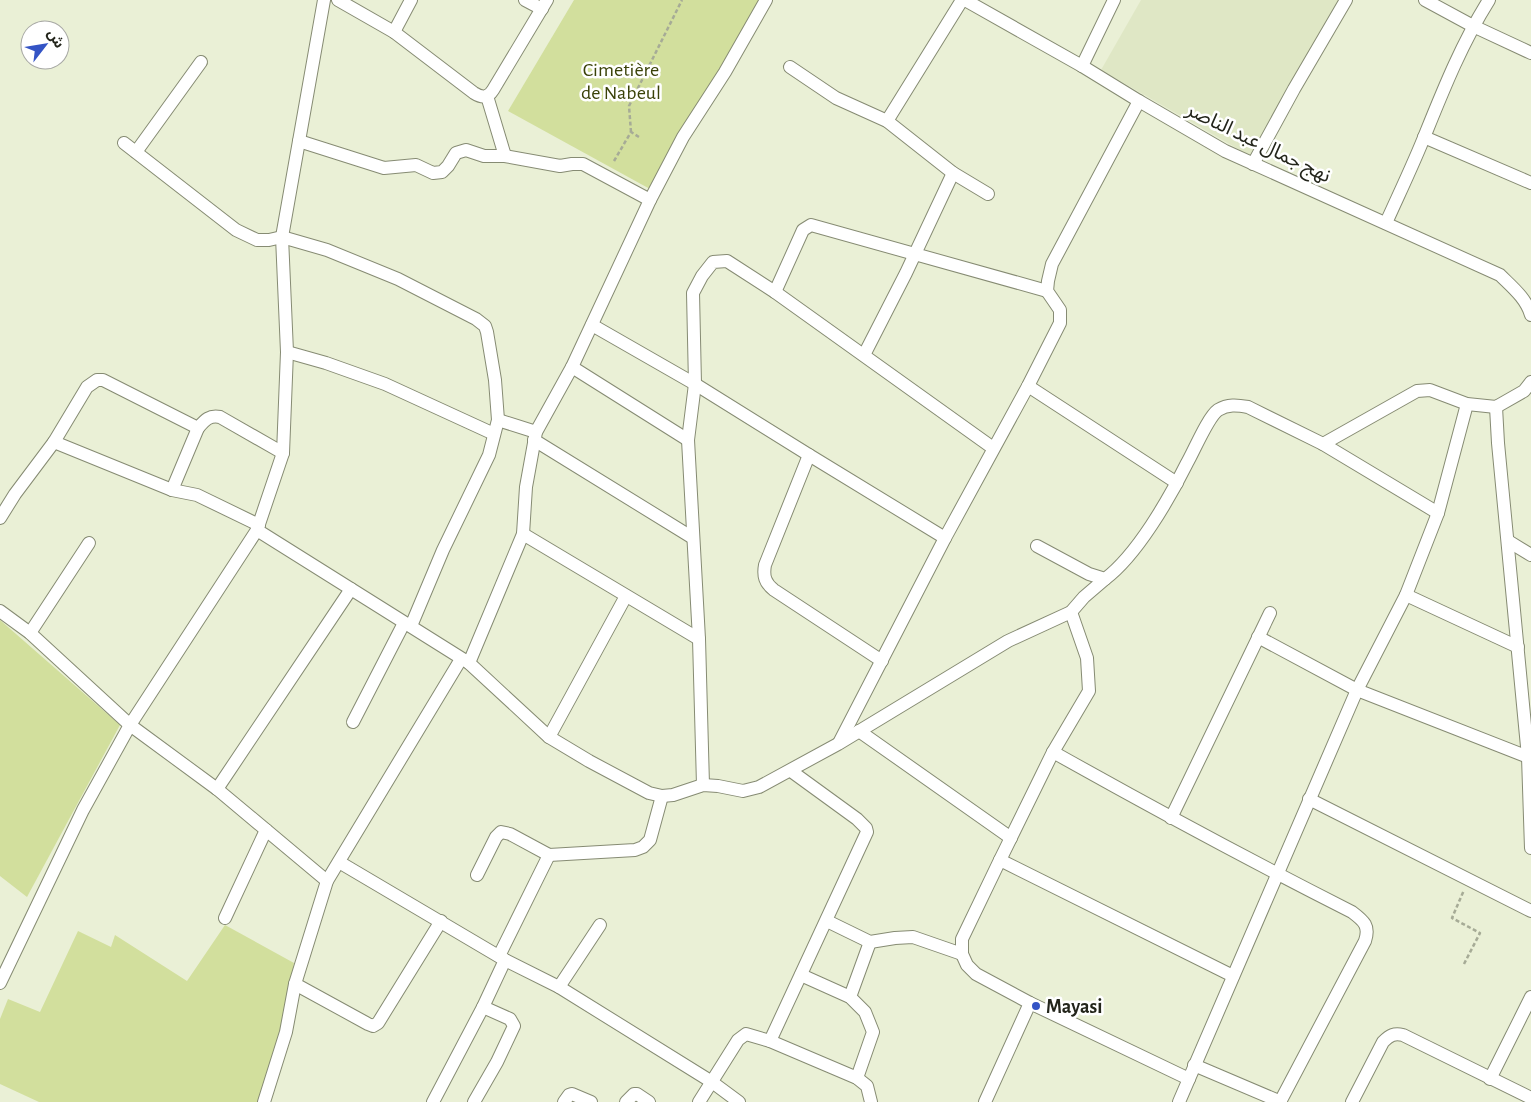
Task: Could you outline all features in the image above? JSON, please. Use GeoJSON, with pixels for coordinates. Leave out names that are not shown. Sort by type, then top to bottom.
{"type":"FeatureCollection","features":[{"type":"Feature","properties":{"kind":"street"},"geometry":{"type":"LineString","coordinates":[[0,983],[83,810],[130,725],[258,528],[283,453],[287,352],[282,237],[324,0]]}},
{"type":"Feature","properties":{"kind":"street"},"geometry":{"type":"LineString","coordinates":[[338,0],[394,32],[479,96],[487,96],[493,90],[545,5],[525,0]]}},
{"type":"Feature","properties":{"kind":"street"},"geometry":{"type":"LineString","coordinates":[[394,32],[411,0]]}},
{"type":"Feature","properties":{"kind":"street"},"geometry":{"type":"LineString","coordinates":[[264,1102],[286,1032],[295,984],[327,880],[465,661],[523,534],[526,487],[535,436],[572,367],[650,200],[682,137],[725,72],[766,0]]}},
{"type":"Feature","properties":{"kind":"street"},"geometry":{"type":"LineString","coordinates":[[887,122],[963,0]]}},
{"type":"Feature","properties":{"kind":"street","name":"نهج جمال عبد الناصر"},"geometry":{"type":"LineString","coordinates":[[963,0],[1082,66],[1225,151],[1500,275],[1519,293],[1530,310]]}},
{"type":"Feature","properties":{"kind":"street"},"geometry":{"type":"LineString","coordinates":[[1082,66],[1114,0]]}},
{"type":"Feature","properties":{"kind":"street"},"geometry":{"type":"LineString","coordinates":[[1253,164],[1346,0]]}},
{"type":"Feature","properties":{"kind":"street"},"geometry":{"type":"LineString","coordinates":[[1425,0],[1473,26],[1531,53]]}},
{"type":"Feature","properties":{"kind":"street"},"geometry":{"type":"LineString","coordinates":[[1386,223],[1424,137],[1448,75],[1473,26],[1489,0]]}},
{"type":"Feature","properties":{"kind":"street"},"geometry":{"type":"LineString","coordinates":[[136,152],[201,62]]}},
{"type":"Feature","properties":{"kind":"street"},"geometry":{"type":"LineString","coordinates":[[790,67],[836,98],[887,122],[953,173],[988,194]]}},
{"type":"Feature","properties":{"kind":"street"},"geometry":{"type":"LineString","coordinates":[[487,96],[505,156]]}},
{"type":"Feature","properties":{"kind":"street"},"geometry":{"type":"LineString","coordinates":[[838,744],[1060,323],[1060,310],[1047,291],[1052,264],[1139,101]]}},
{"type":"Feature","properties":{"kind":"street"},"geometry":{"type":"LineString","coordinates":[[1424,137],[1531,183]]}},
{"type":"Feature","properties":{"kind":"street"},"geometry":{"type":"LineString","coordinates":[[299,141],[384,168],[416,166],[433,172],[442,172],[456,154],[466,150],[484,156],[505,156],[560,166],[583,164],[650,200]]}},
{"type":"Feature","properties":{"kind":"street"},"geometry":{"type":"LineString","coordinates":[[124,143],[236,230],[257,240],[282,237],[327,250],[361,263],[398,279],[481,323],[487,332],[495,380],[498,420],[489,455],[408,625],[353,722]]}},
{"type":"Feature","properties":{"kind":"street"},"geometry":{"type":"LineString","coordinates":[[864,355],[953,173]]}},
{"type":"Feature","properties":{"kind":"street"},"geometry":{"type":"LineString","coordinates":[[775,292],[803,230],[811,225],[1047,291]]}},
{"type":"Feature","properties":{"kind":"street"},"geometry":{"type":"LineString","coordinates":[[703,785],[699,639],[688,440],[695,384],[693,292],[713,262],[727,261],[775,292],[993,448]]}},
{"type":"Feature","properties":{"kind":"street"},"geometry":{"type":"LineString","coordinates":[[592,324],[695,384],[945,538]]}},
{"type":"Feature","properties":{"kind":"street"},"geometry":{"type":"LineString","coordinates":[[287,352],[326,363],[385,384],[494,434]]}},
{"type":"Feature","properties":{"kind":"street"},"geometry":{"type":"LineString","coordinates":[[572,367],[688,440]]}},
{"type":"Feature","properties":{"kind":"street"},"geometry":{"type":"LineString","coordinates":[[0,518],[15,494],[54,442],[87,387],[97,380],[103,380],[198,428]]}},
{"type":"Feature","properties":{"kind":"street"},"geometry":{"type":"LineString","coordinates":[[1323,444],[1417,391],[1430,390],[1468,404],[1496,407],[1524,391],[1531,382]]}},
{"type":"Feature","properties":{"kind":"street"},"geometry":{"type":"LineString","coordinates":[[1028,386],[1177,483]]}},
{"type":"Feature","properties":{"kind":"street"},"geometry":{"type":"LineString","coordinates":[[54,442],[172,490],[197,495],[258,528],[465,661],[549,737],[649,793],[662,796],[673,795],[703,785],[743,791],[751,790],[838,744],[1008,642],[1071,612],[1084,597],[1120,567],[1177,483],[1213,415],[1218,410],[1234,404],[1248,407],[1323,444],[1438,513]]}},
{"type":"Feature","properties":{"kind":"street"},"geometry":{"type":"LineString","coordinates":[[1179,1102],[1357,690],[1406,594],[1438,513],[1468,404]]}},
{"type":"Feature","properties":{"kind":"street"},"geometry":{"type":"LineString","coordinates":[[1496,407],[1518,647],[1527,718],[1531,848]]}},
{"type":"Feature","properties":{"kind":"street"},"geometry":{"type":"LineString","coordinates":[[172,490],[198,428],[208,418],[213,416],[220,417],[283,453]]}},
{"type":"Feature","properties":{"kind":"street"},"geometry":{"type":"LineString","coordinates":[[498,420],[535,436],[693,538]]}},
{"type":"Feature","properties":{"kind":"street"},"geometry":{"type":"LineString","coordinates":[[808,455],[765,566],[765,578],[768,585],[774,590],[882,661]]}},
{"type":"Feature","properties":{"kind":"street"},"geometry":{"type":"LineString","coordinates":[[523,534],[699,639]]}},
{"type":"Feature","properties":{"kind":"street"},"geometry":{"type":"LineString","coordinates":[[1508,541],[1531,555]]}},
{"type":"Feature","properties":{"kind":"street"},"geometry":{"type":"LineString","coordinates":[[30,633],[89,543]]}},
{"type":"Feature","properties":{"kind":"street"},"geometry":{"type":"LineString","coordinates":[[1037,546],[1089,574],[1105,579]]}},
{"type":"Feature","properties":{"kind":"street"},"geometry":{"type":"LineString","coordinates":[[217,788],[352,589]]}},
{"type":"Feature","properties":{"kind":"street"},"geometry":{"type":"LineString","coordinates":[[1406,594],[1518,647]]}},
{"type":"Feature","properties":{"kind":"street"},"geometry":{"type":"LineString","coordinates":[[549,737],[626,596]]}},
{"type":"Feature","properties":{"kind":"street"},"geometry":{"type":"LineString","coordinates":[[0,611],[30,633],[130,725],[217,788],[327,880]]}},
{"type":"Feature","properties":{"kind":"street"},"geometry":{"type":"LineString","coordinates":[[1071,612],[1087,658],[1089,692],[1053,752],[1000,860],[962,939],[962,954],[967,965],[976,974],[1030,1003],[1189,1079]]}},
{"type":"Feature","properties":{"kind":"street"},"geometry":{"type":"LineString","coordinates":[[1171,818],[1270,613]]}},
{"type":"Feature","properties":{"kind":"street"},"geometry":{"type":"LineString","coordinates":[[1258,637],[1357,690],[1528,757]]}},
{"type":"Feature","properties":{"kind":"street"},"geometry":{"type":"LineString","coordinates":[[859,731],[1011,838]]}},
{"type":"Feature","properties":{"kind":"street"},"geometry":{"type":"LineString","coordinates":[[1053,752],[1171,818],[1352,912],[1362,919],[1368,933],[1365,942],[1280,1102],[1194,1066]]}},
{"type":"Feature","properties":{"kind":"street"},"geometry":{"type":"LineString","coordinates":[[770,1041],[868,832],[857,819],[791,770]]}},
{"type":"Feature","properties":{"kind":"street"},"geometry":{"type":"LineString","coordinates":[[477,875],[496,837],[501,832],[510,834],[549,856],[635,850],[643,847],[650,840],[662,796]]}},
{"type":"Feature","properties":{"kind":"street"},"geometry":{"type":"LineString","coordinates":[[1310,799],[1531,911]]}},
{"type":"Feature","properties":{"kind":"street"},"geometry":{"type":"LineString","coordinates":[[224,918],[266,830]]}},
{"type":"Feature","properties":{"kind":"street"},"geometry":{"type":"LineString","coordinates":[[433,1102],[483,1007],[502,958],[549,856]]}},
{"type":"Feature","properties":{"kind":"street"},"geometry":{"type":"LineString","coordinates":[[1000,860],[1233,976]]}},
{"type":"Feature","properties":{"kind":"street"},"geometry":{"type":"LineString","coordinates":[[339,862],[502,958],[559,986],[712,1082],[739,1102]]}},
{"type":"Feature","properties":{"kind":"street"},"geometry":{"type":"LineString","coordinates":[[295,984],[373,1026],[383,1016],[441,921]]}},
{"type":"Feature","properties":{"kind":"street"},"geometry":{"type":"LineString","coordinates":[[827,921],[870,942],[913,937],[962,954]]}},
{"type":"Feature","properties":{"kind":"street"},"geometry":{"type":"LineString","coordinates":[[559,986],[600,925]]}},
{"type":"Feature","properties":{"kind":"street"},"geometry":{"type":"LineString","coordinates":[[850,997],[870,942]]}},
{"type":"Feature","properties":{"kind":"street"},"geometry":{"type":"LineString","coordinates":[[801,975],[850,997],[865,1012],[873,1032],[857,1078]]}},
{"type":"Feature","properties":{"kind":"street"},"geometry":{"type":"LineString","coordinates":[[1490,1079],[1531,997]]}},
{"type":"Feature","properties":{"kind":"street"},"geometry":{"type":"LineString","coordinates":[[985,1102],[1030,1003]]}},
{"type":"Feature","properties":{"kind":"street"},"geometry":{"type":"LineString","coordinates":[[474,1102],[497,1062],[514,1026],[510,1020],[483,1007]]}},
{"type":"Feature","properties":{"kind":"street"},"geometry":{"type":"LineString","coordinates":[[699,1102],[738,1040],[742,1036],[750,1034],[857,1078],[866,1086],[871,1102]]}},
{"type":"Feature","properties":{"kind":"street"},"geometry":{"type":"LineString","coordinates":[[1352,1102],[1383,1042],[1389,1036],[1396,1034],[1531,1098]]}},
{"type":"Feature","properties":{"kind":"street"},"geometry":{"type":"LineString","coordinates":[[564,1102],[572,1094],[577,1094],[591,1102]]}},
{"type":"Feature","properties":{"kind":"street"},"geometry":{"type":"LineString","coordinates":[[626,1102],[634,1094],[649,1102]]}},
{"type":"Feature","properties":{"kind":"path"},"geometry":{"type":"LineString","coordinates":[[614,161],[631,132],[629,106],[682,0]]}},
{"type":"Feature","properties":{"kind":"path"},"geometry":{"type":"LineString","coordinates":[[631,132],[639,138]]}},
{"type":"Feature","properties":{"kind":"path"},"geometry":{"type":"LineString","coordinates":[[1464,964],[1480,933],[1452,918],[1469,880]]}},
{"type":"Feature","properties":{"kind":"shaded area"},"geometry":{"type":"Polygon","coordinates":[[[1141,0],[1341,0],[1252,157],[1101,70],[1141,0]]]}},
{"type":"Feature","properties":{"kind":"green space","name":"Cimetière de Nabeul"},"geometry":{"type":"Polygon","coordinates":[[[574,0],[762,0],[650,189],[508,111],[574,0]]]}},
{"type":"Feature","properties":{"kind":"green space"},"geometry":{"type":"Polygon","coordinates":[[[0,620],[120,725],[27,897],[0,876],[0,620]]]}},
{"type":"Feature","properties":{"kind":"green space"},"geometry":{"type":"Polygon","coordinates":[[[225,925],[294,963],[278,1053],[260,1102],[39,1102],[0,1084],[0,1019],[8,999],[40,1012],[78,931],[111,947],[115,935],[187,981],[225,925]]]}},
{"type":"Feature","properties":{"kind":"place","name":"Mayasi"},"geometry":{"type":"Point","coordinates":[1036,1006]}}]}
